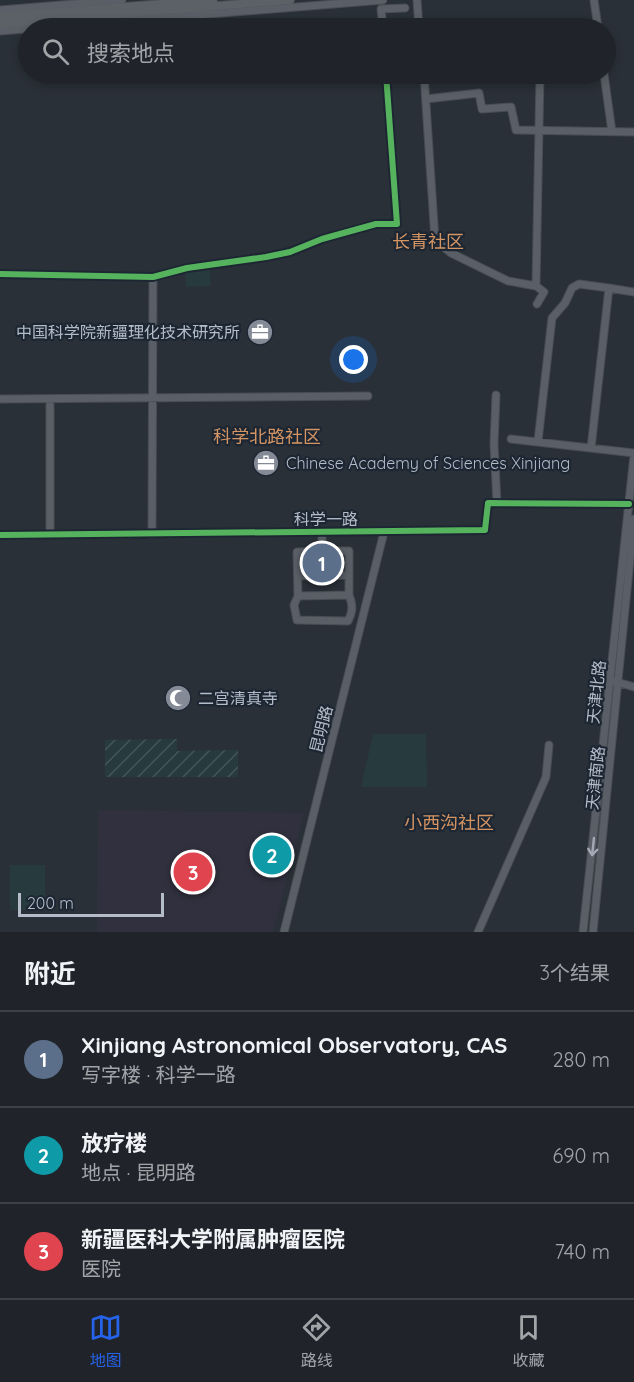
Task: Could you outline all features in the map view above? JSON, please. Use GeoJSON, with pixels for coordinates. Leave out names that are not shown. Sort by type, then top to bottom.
{"type":"FeatureCollection","features":[{"type":"Feature","properties":{"kind":"main road"},"geometry":{"type":"LineString","coordinates":[[0,17],[213,0]]}},
{"type":"Feature","properties":{"kind":"main road"},"geometry":{"type":"LineString","coordinates":[[72,18],[290,0]]}},
{"type":"Feature","properties":{"kind":"main road"},"geometry":{"type":"LineString","coordinates":[[0,24],[18,23]]}},
{"type":"Feature","properties":{"kind":"street"},"geometry":{"type":"LineString","coordinates":[[0,10],[122,0]]}},
{"type":"Feature","properties":{"kind":"street"},"geometry":{"type":"LineString","coordinates":[[161,18],[383,0]]}},
{"type":"Feature","properties":{"kind":"street"},"geometry":{"type":"LineString","coordinates":[[417,0],[419,18]]}},
{"type":"Feature","properties":{"kind":"street"},"geometry":{"type":"LineString","coordinates":[[594,0],[597,18]]}},
{"type":"Feature","properties":{"kind":"street"},"geometry":{"type":"LineString","coordinates":[[382,18],[381,9],[405,8]]}},
{"type":"Feature","properties":{"kind":"street"},"geometry":{"type":"LineString","coordinates":[[0,31],[18,30]]}},
{"type":"Feature","properties":{"kind":"street"},"geometry":{"type":"LineString","coordinates":[[0,274],[153,277],[187,267],[282,254],[322,239],[376,224],[397,224],[387,84]]}},
{"type":"Feature","properties":{"kind":"street"},"geometry":{"type":"LineString","coordinates":[[425,84],[435,240],[450,253],[508,281],[536,286],[544,292],[537,304]]}},
{"type":"Feature","properties":{"kind":"street"},"geometry":{"type":"LineString","coordinates":[[536,286],[540,84]]}},
{"type":"Feature","properties":{"kind":"street"},"geometry":{"type":"LineString","coordinates":[[605,84],[612,132]]}},
{"type":"Feature","properties":{"kind":"street"},"geometry":{"type":"LineString","coordinates":[[426,99],[479,93],[482,109],[511,107],[516,130],[634,132]]}},
{"type":"Feature","properties":{"kind":"street"},"geometry":{"type":"LineString","coordinates":[[152,534],[153,277]]}},
{"type":"Feature","properties":{"kind":"street"},"geometry":{"type":"LineString","coordinates":[[537,441],[552,318],[566,303],[572,288],[579,284],[634,292]]}},
{"type":"Feature","properties":{"kind":"street"},"geometry":{"type":"LineString","coordinates":[[591,447],[609,288]]}},
{"type":"Feature","properties":{"kind":"street"},"geometry":{"type":"LineString","coordinates":[[495,395],[494,444],[497,503],[629,504]]}},
{"type":"Feature","properties":{"kind":"street"},"geometry":{"type":"LineString","coordinates":[[0,399],[368,396]]}},
{"type":"Feature","properties":{"kind":"street"},"geometry":{"type":"LineString","coordinates":[[50,399],[50,534]]}},
{"type":"Feature","properties":{"kind":"street"},"geometry":{"type":"LineString","coordinates":[[511,439],[634,454],[626,570]]}},
{"type":"Feature","properties":{"kind":"street","name":"科学一路"},"geometry":{"type":"LineString","coordinates":[[0,535],[485,530],[489,503],[497,503]]}},
{"type":"Feature","properties":{"kind":"street","name":"天津南路"},"geometry":{"type":"LineString","coordinates":[[593,932],[614,682],[634,519]]}},
{"type":"Feature","properties":{"kind":"street","name":"昆明路"},"geometry":{"type":"LineString","coordinates":[[284,932],[384,532]]}},
{"type":"Feature","properties":{"kind":"street"},"geometry":{"type":"LineString","coordinates":[[322,533],[322,551]]}},
{"type":"Feature","properties":{"kind":"street"},"geometry":{"type":"LineString","coordinates":[[322,551],[349,551],[349,595],[352,613],[348,621],[297,620],[294,605],[298,596],[297,552],[322,551]]}},
{"type":"Feature","properties":{"kind":"street"},"geometry":{"type":"LineString","coordinates":[[298,576],[349,575]]}},
{"type":"Feature","properties":{"kind":"street"},"geometry":{"type":"LineString","coordinates":[[298,596],[349,595]]}},
{"type":"Feature","properties":{"kind":"street"},"geometry":{"type":"LineString","coordinates":[[614,682],[634,687]]}},
{"type":"Feature","properties":{"kind":"street","name":"天津北路"},"geometry":{"type":"LineString","coordinates":[[583,932],[614,682]]}},
{"type":"Feature","properties":{"kind":"street"},"geometry":{"type":"LineString","coordinates":[[478,932],[546,777],[549,745]]}},
{"type":"Feature","properties":{"kind":"shaded area"},"geometry":{"type":"Polygon","coordinates":[[[98,810],[304,813],[273,932],[97,932],[98,810]]]}},
{"type":"Feature","properties":{"kind":"green space"},"geometry":{"type":"Polygon","coordinates":[[[185,270],[210,270],[211,286],[186,287],[185,270]]]}},
{"type":"Feature","properties":{"kind":"green space"},"geometry":{"type":"Polygon","coordinates":[[[373,734],[426,734],[427,787],[361,787],[373,734]]]}},
{"type":"Feature","properties":{"kind":"green space"},"geometry":{"type":"Polygon","coordinates":[[[177,739],[177,751],[238,750],[238,777],[105,777],[105,740],[177,739]]]}},
{"type":"Feature","properties":{"kind":"green space"},"geometry":{"type":"Polygon","coordinates":[[[10,865],[45,865],[45,910],[10,910],[10,865]]]}},
{"type":"Feature","properties":{"kind":"cycle path"},"geometry":{"type":"LineString","coordinates":[[0,274],[153,277],[187,268],[290,252],[322,239],[376,224],[397,224],[387,84]]}},
{"type":"Feature","properties":{"kind":"cycle path"},"geometry":{"type":"LineString","coordinates":[[0,535],[485,530],[488,503],[629,504]]}},
{"type":"Feature","properties":{"kind":"place","name":"中国科学院新疆理化技术研究所"},"geometry":{"type":"Point","coordinates":[260,332]}},
{"type":"Feature","properties":{"kind":"place","name":"Chinese Academy of Sciences Xinjiang"},"geometry":{"type":"Point","coordinates":[266,463]}},
{"type":"Feature","properties":{"kind":"place","name":"Xinjiang Astronomical Observatory, CAS"},"geometry":{"type":"Point","coordinates":[322,563]}},
{"type":"Feature","properties":{"kind":"place","name":"二宫清真寺"},"geometry":{"type":"Point","coordinates":[178,698]}},
{"type":"Feature","properties":{"kind":"place","name":"放疗楼"},"geometry":{"type":"Point","coordinates":[272,855]}},
{"type":"Feature","properties":{"kind":"place","name":"新疆医科大学附属肿瘤医院"},"geometry":{"type":"Point","coordinates":[193,872]}},
{"type":"Feature","properties":{"kind":"district","name":"长青社区"},"geometry":{"type":"Point","coordinates":[428,241]}},
{"type":"Feature","properties":{"kind":"district","name":"科学北路社区"},"geometry":{"type":"Point","coordinates":[267,436]}},
{"type":"Feature","properties":{"kind":"district","name":"小西沟社区"},"geometry":{"type":"Point","coordinates":[449,822]}}]}
